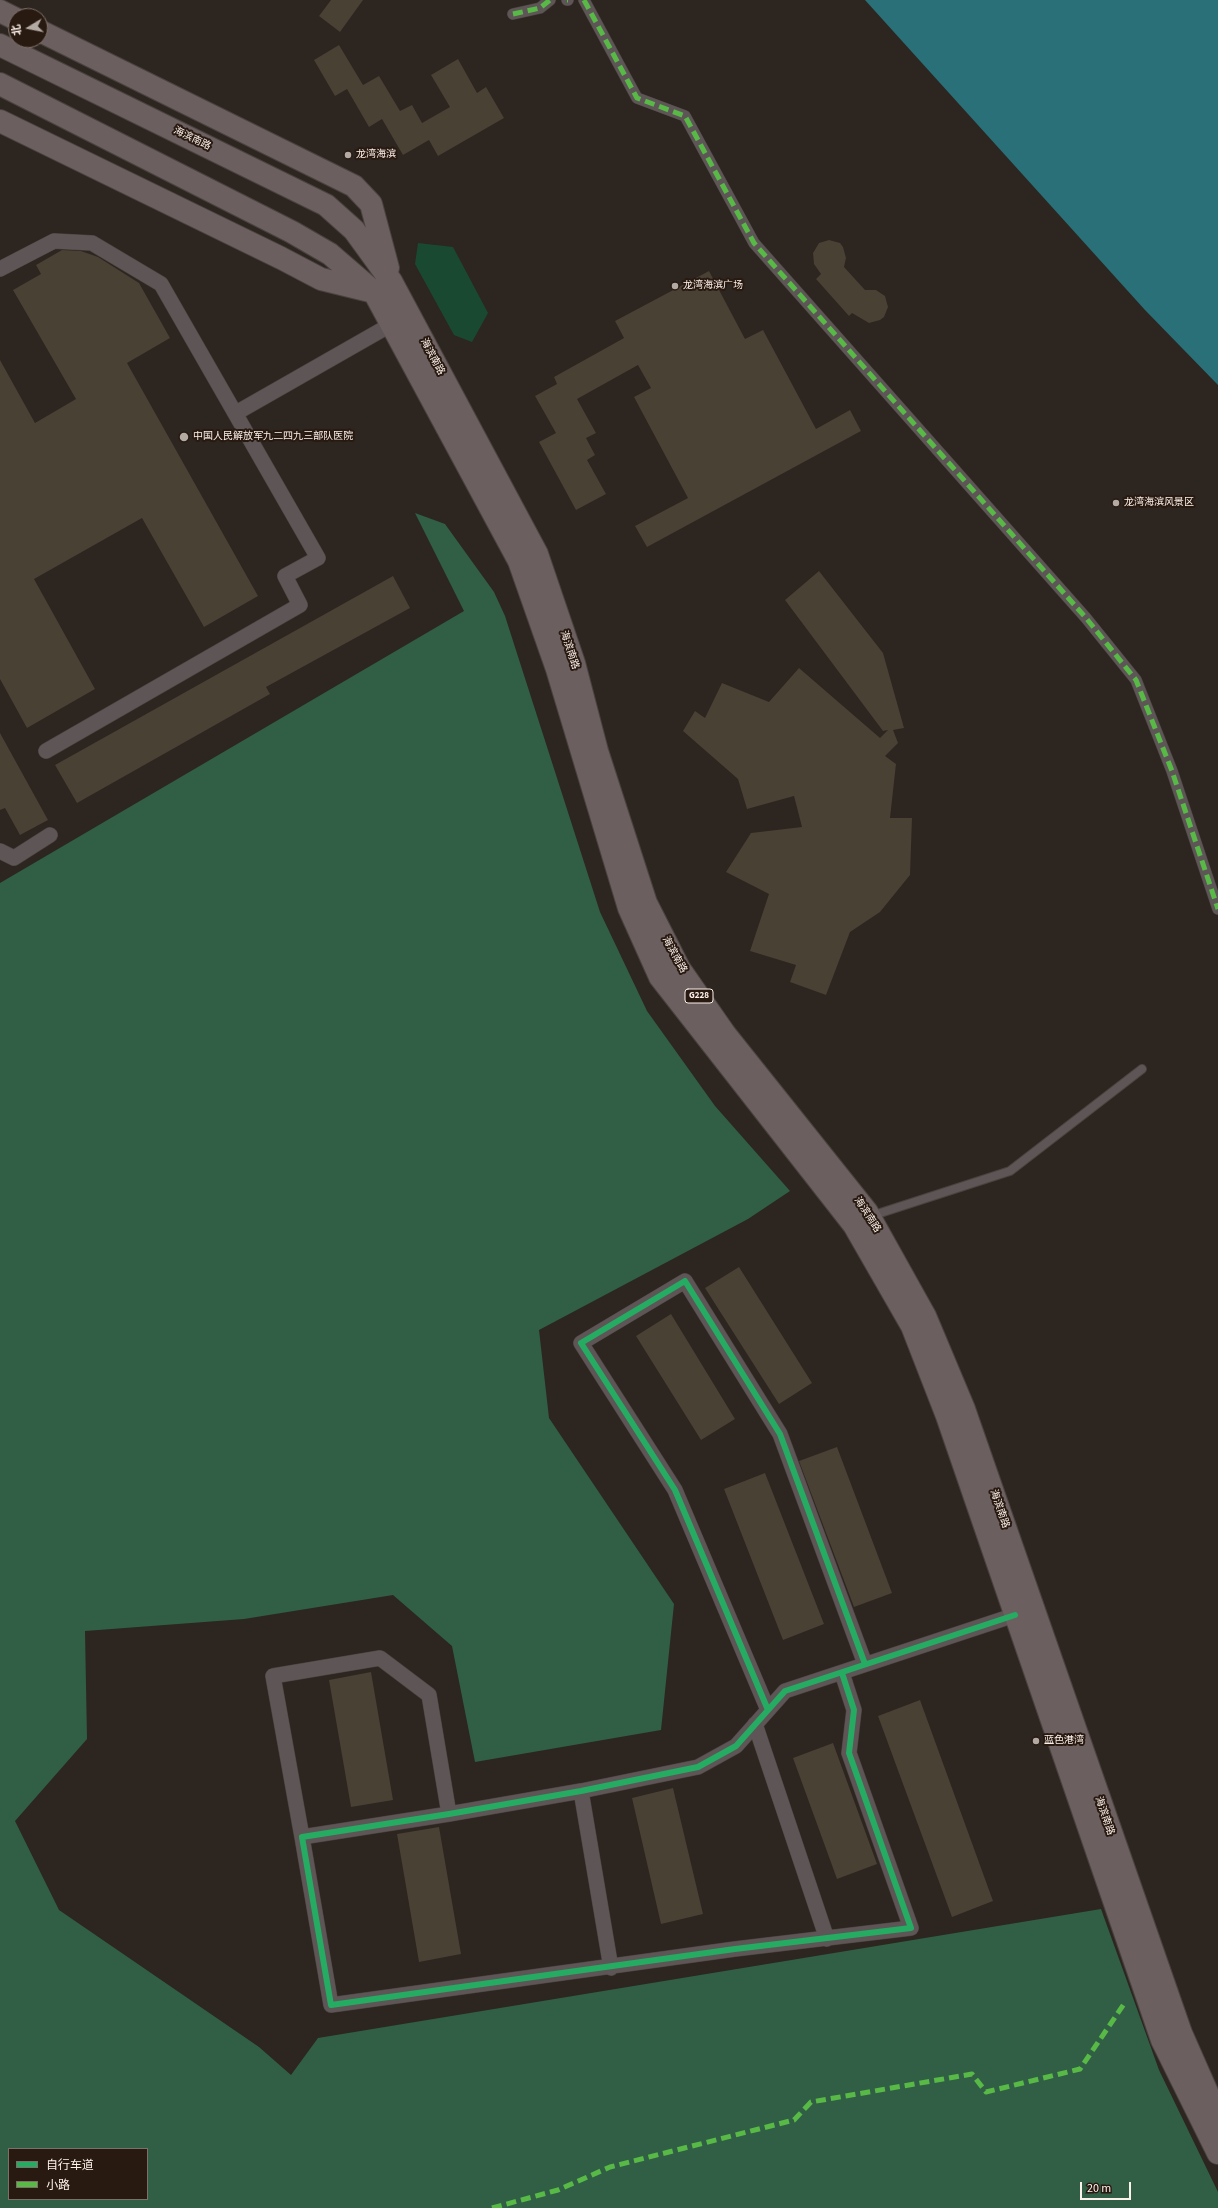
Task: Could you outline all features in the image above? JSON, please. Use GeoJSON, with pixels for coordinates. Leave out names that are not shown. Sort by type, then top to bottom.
{"type":"FeatureCollection","features":[{"type":"Feature","properties":{"kind":"highway"},"geometry":{"type":"LineString","coordinates":[[0,121],[321,279],[383,286],[371,204],[354,186],[48,35]]}},
{"type":"Feature","properties":{"kind":"highway","name":"海滨南路"},"geometry":{"type":"LineString","coordinates":[[0,45],[326,204],[354,230],[383,286],[537,554],[574,663],[597,751],[646,903],[679,968],[725,1034],[870,1217],[925,1316],[964,1409],[1145,1935],[1181,2033],[1218,2117]]}},
{"type":"Feature","properties":{"kind":"highway","name":"海滨南路"},"geometry":{"type":"LineString","coordinates":[[0,84],[292,232],[383,286],[392,324],[519,561],[557,669],[628,908],[660,977],[854,1225],[912,1326],[947,1416],[1162,2040],[1218,2153]]}},
{"type":"Feature","properties":{"kind":"street"},"geometry":{"type":"LineString","coordinates":[[513,14],[540,8],[550,0]]}},
{"type":"Feature","properties":{"kind":"street"},"geometry":{"type":"LineString","coordinates":[[584,0],[636,98],[685,116],[754,243],[1086,618],[1136,680],[1172,771],[1218,909]]}},
{"type":"Feature","properties":{"kind":"street"},"geometry":{"type":"LineString","coordinates":[[0,269],[54,241],[92,243],[162,284],[318,558],[285,576],[300,605],[46,751]]}},
{"type":"Feature","properties":{"kind":"street"},"geometry":{"type":"LineString","coordinates":[[236,413],[392,324]]}},
{"type":"Feature","properties":{"kind":"street"},"geometry":{"type":"LineString","coordinates":[[0,851],[14,858],[50,835]]}},
{"type":"Feature","properties":{"kind":"street"},"geometry":{"type":"LineString","coordinates":[[768,1710],[675,1490],[581,1344],[685,1281],[780,1434],[865,1664]]}},
{"type":"Feature","properties":{"kind":"street"},"geometry":{"type":"LineString","coordinates":[[302,1837],[449,1814],[581,1791],[698,1767],[736,1746],[786,1691],[1015,1615]]}},
{"type":"Feature","properties":{"kind":"street"},"geometry":{"type":"LineString","coordinates":[[449,1814],[429,1695],[380,1658],[273,1676],[331,2005],[611,1968],[735,1949],[912,1928],[849,1753],[854,1710],[842,1672]]}},
{"type":"Feature","properties":{"kind":"street"},"geometry":{"type":"LineString","coordinates":[[755,1724],[827,1939]]}},
{"type":"Feature","properties":{"kind":"street"},"geometry":{"type":"LineString","coordinates":[[581,1791],[611,1968]]}},
{"type":"Feature","properties":{"kind":"lane"},"geometry":{"type":"LineString","coordinates":[[870,1217],[1010,1171],[1142,1069]]}},
{"type":"Feature","properties":{"kind":"green space"},"geometry":{"type":"Polygon","coordinates":[[[418,243],[453,247],[488,313],[472,342],[454,335],[415,264],[418,243]]]}},
{"type":"Feature","properties":{"kind":"green space"},"geometry":{"type":"Polygon","coordinates":[[[415,513],[445,524],[494,592],[505,616],[600,912],[647,1011],[715,1106],[790,1191],[748,1219],[539,1330],[549,1418],[674,1604],[661,1730],[475,1762],[452,1646],[393,1595],[244,1619],[85,1631],[87,1739],[15,1821],[59,1910],[259,2047],[291,2075],[318,2038],[1101,1909],[1159,2070],[1218,2192],[1218,2208],[0,2208],[0,883],[464,611],[415,513]]]}},
{"type":"Feature","properties":{"kind":"water"},"geometry":{"type":"Polygon","coordinates":[[[865,0],[1218,0],[1218,385],[1145,310],[865,0]]]}},
{"type":"Feature","properties":{"kind":"building"},"geometry":{"type":"Polygon","coordinates":[[[331,0],[363,0],[340,32],[319,16],[331,0]]]}},
{"type":"Feature","properties":{"kind":"building"},"geometry":{"type":"Polygon","coordinates":[[[339,45],[363,85],[379,76],[400,111],[412,105],[422,123],[450,107],[431,75],[458,59],[477,93],[486,87],[504,118],[438,156],[429,140],[403,155],[382,119],[369,127],[347,89],[335,96],[314,60],[339,45]]]}},
{"type":"Feature","properties":{"kind":"building"},"geometry":{"type":"Polygon","coordinates":[[[829,240],[840,243],[843,247],[846,258],[844,267],[865,290],[876,290],[885,296],[888,307],[884,317],[880,320],[869,323],[852,313],[849,316],[816,279],[821,274],[814,264],[813,253],[819,243],[829,240]]]}},
{"type":"Feature","properties":{"kind":"building"},"geometry":{"type":"Polygon","coordinates":[[[62,250],[81,251],[98,257],[139,283],[170,338],[127,363],[258,596],[204,627],[142,518],[34,579],[95,689],[27,728],[0,679],[0,360],[35,423],[76,399],[13,290],[41,274],[36,265],[62,250]]]}},
{"type":"Feature","properties":{"kind":"building"},"geometry":{"type":"Polygon","coordinates":[[[709,271],[745,339],[763,330],[816,429],[850,410],[861,431],[647,547],[635,526],[688,498],[634,397],[651,388],[638,365],[577,399],[596,433],[586,438],[595,455],[587,460],[606,494],[576,510],[539,442],[556,433],[535,396],[557,384],[554,377],[624,338],[615,321],[709,271]]]}},
{"type":"Feature","properties":{"kind":"building"},"geometry":{"type":"Polygon","coordinates":[[[819,571],[883,653],[904,728],[893,730],[898,743],[885,756],[896,764],[890,818],[912,818],[910,875],[880,912],[850,932],[826,995],[790,982],[796,965],[750,951],[769,894],[726,872],[751,833],[802,827],[794,796],[747,809],[738,779],[683,731],[695,711],[705,718],[722,683],[769,702],[799,668],[880,738],[888,730],[883,731],[785,600],[819,571]]]}},
{"type":"Feature","properties":{"kind":"building"},"geometry":{"type":"Polygon","coordinates":[[[393,576],[410,608],[266,687],[270,694],[77,803],[55,765],[393,576]]]}},
{"type":"Feature","properties":{"kind":"building"},"geometry":{"type":"Polygon","coordinates":[[[0,733],[48,820],[20,835],[5,808],[0,810],[0,733]]]}},
{"type":"Feature","properties":{"kind":"building"},"geometry":{"type":"Polygon","coordinates":[[[739,1267],[812,1383],[779,1404],[705,1288],[739,1267]]]}},
{"type":"Feature","properties":{"kind":"building"},"geometry":{"type":"Polygon","coordinates":[[[671,1314],[735,1419],[701,1440],[636,1336],[671,1314]]]}},
{"type":"Feature","properties":{"kind":"building"},"geometry":{"type":"Polygon","coordinates":[[[837,1447],[892,1593],[854,1607],[799,1461],[837,1447]]]}},
{"type":"Feature","properties":{"kind":"building"},"geometry":{"type":"Polygon","coordinates":[[[765,1473],[824,1624],[783,1640],[724,1489],[765,1473]]]}},
{"type":"Feature","properties":{"kind":"building"},"geometry":{"type":"Polygon","coordinates":[[[371,1672],[393,1800],[351,1807],[329,1680],[371,1672]]]}},
{"type":"Feature","properties":{"kind":"building"},"geometry":{"type":"Polygon","coordinates":[[[920,1700],[993,1901],[952,1917],[878,1716],[920,1700]]]}},
{"type":"Feature","properties":{"kind":"building"},"geometry":{"type":"Polygon","coordinates":[[[833,1743],[877,1864],[837,1879],[793,1758],[833,1743]]]}},
{"type":"Feature","properties":{"kind":"building"},"geometry":{"type":"Polygon","coordinates":[[[673,1788],[703,1914],[661,1924],[632,1798],[673,1788]]]}},
{"type":"Feature","properties":{"kind":"building"},"geometry":{"type":"Polygon","coordinates":[[[439,1827],[461,1954],[419,1962],[397,1834],[439,1827]]]}},
{"type":"Feature","properties":{"kind":"marked path"},"geometry":{"type":"LineString","coordinates":[[513,14],[540,8],[550,0]]}},
{"type":"Feature","properties":{"kind":"marked path"},"geometry":{"type":"LineString","coordinates":[[584,0],[637,98],[685,116],[754,243],[1086,618],[1136,680],[1172,771],[1218,909]]}},
{"type":"Feature","properties":{"kind":"marked path"},"geometry":{"type":"LineString","coordinates":[[492,2208],[558,2190],[610,2167],[794,2120],[811,2102],[972,2074],[986,2092],[1080,2069],[1124,2004]]}},
{"type":"Feature","properties":{"kind":"cycle path"},"geometry":{"type":"LineString","coordinates":[[768,1710],[675,1490],[581,1343],[685,1281],[780,1434],[865,1664]]}},
{"type":"Feature","properties":{"kind":"cycle path"},"geometry":{"type":"LineString","coordinates":[[842,1673],[854,1710],[849,1753],[911,1928],[735,1949],[331,2005],[302,1837],[449,1814],[581,1791],[698,1767],[736,1746],[785,1691],[1015,1615]]}},
{"type":"Feature","properties":{"kind":"place","name":"龙湾海滨"},"geometry":{"type":"Point","coordinates":[348,155]}},
{"type":"Feature","properties":{"kind":"place","name":"龙湾海滨广场"},"geometry":{"type":"Point","coordinates":[675,286]}},
{"type":"Feature","properties":{"kind":"place","name":"中国人民解放军九二四九三部队医院"},"geometry":{"type":"Point","coordinates":[184,437]}},
{"type":"Feature","properties":{"kind":"place","name":"龙湾海滨风景区"},"geometry":{"type":"Point","coordinates":[1116,503]}},
{"type":"Feature","properties":{"kind":"place","name":"蓝色港湾"},"geometry":{"type":"Point","coordinates":[1036,1741]}}]}
